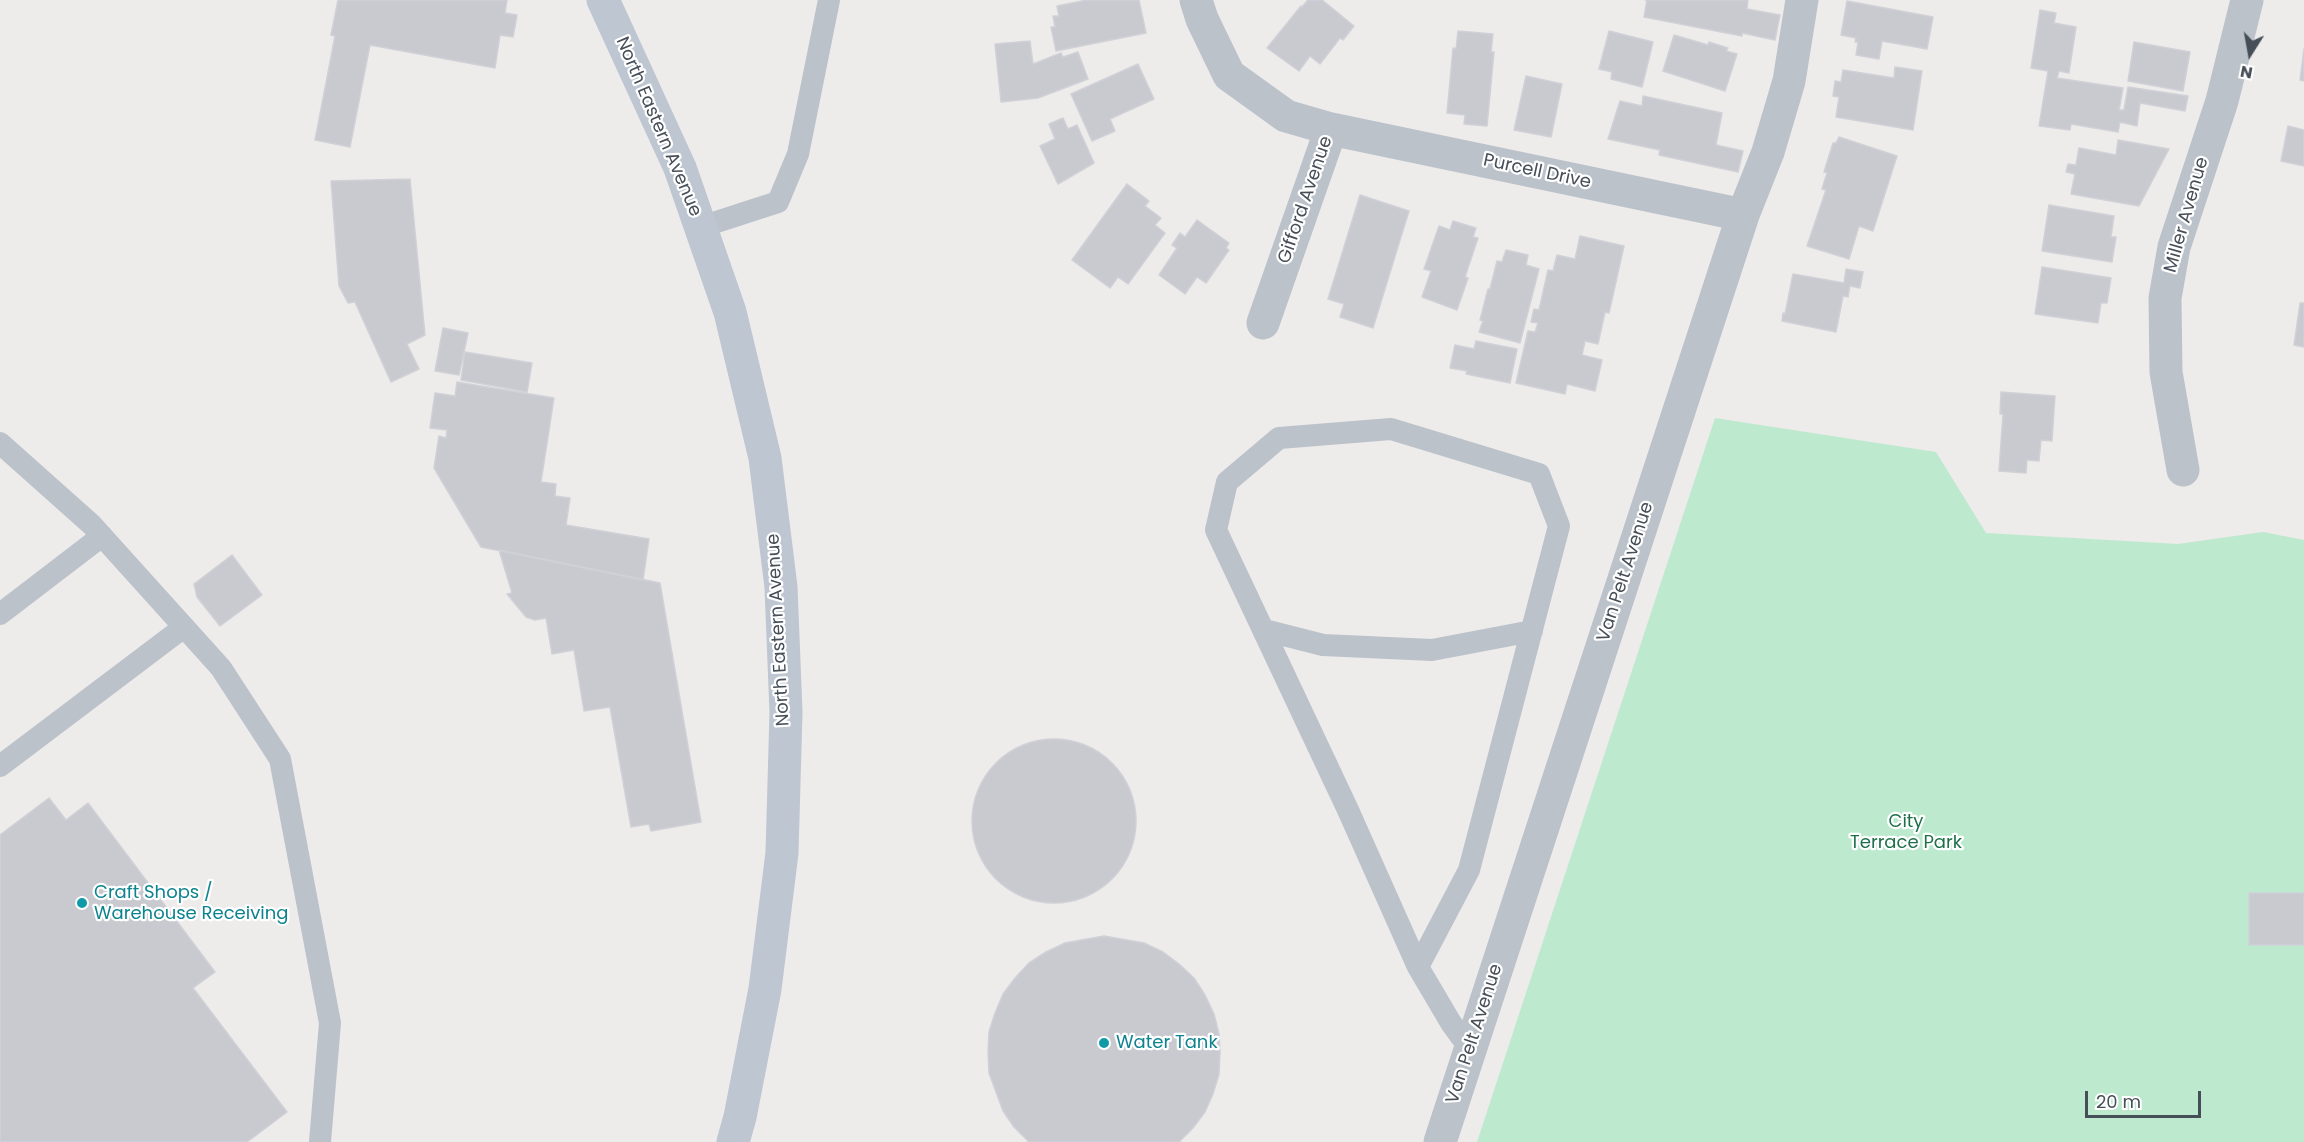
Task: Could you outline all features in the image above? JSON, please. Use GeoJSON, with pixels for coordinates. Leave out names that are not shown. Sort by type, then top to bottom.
{"type":"FeatureCollection","features":[{"type":"Feature","properties":{"kind":"main road","name":"North Eastern Avenue"},"geometry":{"type":"LineString","coordinates":[[603,0],[680,168],[730,312],[765,458],[781,587],[786,712],[781,864],[765,989],[733,1142]]}},
{"type":"Feature","properties":{"kind":"street","name":"Gifford Avenue"},"geometry":{"type":"LineString","coordinates":[[1196,0],[1202,19],[1228,75],[1286,116],[1331,129],[1263,323]]}},
{"type":"Feature","properties":{"kind":"street","name":"Van Pelt Avenue"},"geometry":{"type":"LineString","coordinates":[[1440,1142],[1743,215],[1768,152],[1789,81],[1802,0]]}},
{"type":"Feature","properties":{"kind":"street","name":"Miller Avenue"},"geometry":{"type":"LineString","coordinates":[[2183,470],[2166,372],[2165,298],[2174,247],[2222,101],[2247,0]]}},
{"type":"Feature","properties":{"kind":"street","name":"Purcell Drive"},"geometry":{"type":"LineString","coordinates":[[1331,129],[1743,215]]}},
{"type":"Feature","properties":{"kind":"lane"},"geometry":{"type":"LineString","coordinates":[[701,227],[778,202],[798,154],[829,0]]}},
{"type":"Feature","properties":{"kind":"lane"},"geometry":{"type":"LineString","coordinates":[[1418,967],[1468,870],[1559,526],[1539,474],[1391,429],[1279,438],[1227,482],[1216,530],[1348,810],[1418,967],[1451,1023],[1470,1049]]}},
{"type":"Feature","properties":{"kind":"lane"},"geometry":{"type":"LineString","coordinates":[[0,443],[102,536],[221,668],[280,759],[330,1023],[320,1142]]}},
{"type":"Feature","properties":{"kind":"lane"},"geometry":{"type":"LineString","coordinates":[[0,614],[102,536]]}},
{"type":"Feature","properties":{"kind":"lane"},"geometry":{"type":"LineString","coordinates":[[0,766],[184,627]]}},
{"type":"Feature","properties":{"kind":"lane"},"geometry":{"type":"LineString","coordinates":[[1264,630],[1323,645],[1432,650],[1532,631]]}},
{"type":"Feature","properties":{"kind":"green space","name":"City Terrace Park"},"geometry":{"type":"Polygon","coordinates":[[[1715,418],[1936,452],[1986,533],[2178,544],[2263,532],[2304,540],[2304,1142],[1477,1142],[1715,418]]]}},
{"type":"Feature","properties":{"kind":"building"},"geometry":{"type":"Polygon","coordinates":[[[338,0],[507,0],[505,13],[517,15],[513,37],[500,35],[495,68],[370,45],[350,147],[315,140],[335,36],[331,35],[338,0]]]}},
{"type":"Feature","properties":{"kind":"building"},"geometry":{"type":"Polygon","coordinates":[[[1087,0],[1139,0],[1146,33],[1056,51],[1051,27],[1055,27],[1053,16],[1059,16],[1057,6],[1087,0]]]}},
{"type":"Feature","properties":{"kind":"building"},"geometry":{"type":"Polygon","coordinates":[[[1308,0],[1322,0],[1354,26],[1343,40],[1340,38],[1320,64],[1310,56],[1299,71],[1267,48],[1308,0]]]}},
{"type":"Feature","properties":{"kind":"building"},"geometry":{"type":"Polygon","coordinates":[[[1647,0],[1748,0],[1747,9],[1780,15],[1775,40],[1644,17],[1647,0]]]}},
{"type":"Feature","properties":{"kind":"building"},"geometry":{"type":"Polygon","coordinates":[[[1847,1],[1933,17],[1927,49],[1882,41],[1879,59],[1856,55],[1858,42],[1855,42],[1856,38],[1841,35],[1847,1]]]}},
{"type":"Feature","properties":{"kind":"building"},"geometry":{"type":"Polygon","coordinates":[[[2040,10],[2056,13],[2054,23],[2076,27],[2069,73],[2059,71],[2057,78],[2123,88],[2119,110],[2124,110],[2128,87],[2188,96],[2185,111],[2140,103],[2137,126],[2120,122],[2118,132],[2071,124],[2070,130],[2039,126],[2048,71],[2031,68],[2040,10]]]}},
{"type":"Feature","properties":{"kind":"building"},"geometry":{"type":"Polygon","coordinates":[[[1458,31],[1493,34],[1491,52],[1494,52],[1487,126],[1464,124],[1465,115],[1447,113],[1453,48],[1456,49],[1458,31]]]}},
{"type":"Feature","properties":{"kind":"building"},"geometry":{"type":"Polygon","coordinates":[[[1609,31],[1653,42],[1642,87],[1611,79],[1612,72],[1599,69],[1609,31]]]}},
{"type":"Feature","properties":{"kind":"building"},"geometry":{"type":"Polygon","coordinates":[[[1674,35],[1708,45],[1709,42],[1728,48],[1726,51],[1737,54],[1725,91],[1663,71],[1674,35]]]}},
{"type":"Feature","properties":{"kind":"building"},"geometry":{"type":"Polygon","coordinates":[[[1030,41],[1033,64],[1061,53],[1063,57],[1078,52],[1088,79],[1038,98],[1001,102],[995,44],[1030,41]]]}},
{"type":"Feature","properties":{"kind":"building"},"geometry":{"type":"Polygon","coordinates":[[[2134,42],[2190,52],[2183,91],[2128,81],[2134,42]]]}},
{"type":"Feature","properties":{"kind":"building"},"geometry":{"type":"Polygon","coordinates":[[[2304,49],[2304,81],[2300,80],[2304,49]]]}},
{"type":"Feature","properties":{"kind":"building"},"geometry":{"type":"Polygon","coordinates":[[[1138,64],[1154,99],[1110,119],[1115,131],[1092,141],[1071,94],[1138,64]]]}},
{"type":"Feature","properties":{"kind":"building"},"geometry":{"type":"Polygon","coordinates":[[[1895,67],[1922,71],[1913,130],[1836,117],[1839,97],[1833,96],[1835,81],[1841,82],[1843,70],[1894,78],[1895,67]]]}},
{"type":"Feature","properties":{"kind":"building"},"geometry":{"type":"Polygon","coordinates":[[[1526,76],[1562,84],[1551,137],[1514,130],[1526,76]]]}},
{"type":"Feature","properties":{"kind":"building"},"geometry":{"type":"Polygon","coordinates":[[[1643,96],[1722,113],[1716,145],[1743,151],[1738,172],[1659,155],[1660,150],[1608,139],[1620,101],[1642,106],[1643,96]]]}},
{"type":"Feature","properties":{"kind":"building"},"geometry":{"type":"Polygon","coordinates":[[[1063,118],[1068,129],[1077,125],[1094,163],[1058,184],[1040,146],[1055,139],[1049,124],[1063,118]]]}},
{"type":"Feature","properties":{"kind":"building"},"geometry":{"type":"Polygon","coordinates":[[[2288,126],[2304,130],[2304,166],[2281,161],[2288,126]]]}},
{"type":"Feature","properties":{"kind":"building"},"geometry":{"type":"Polygon","coordinates":[[[1839,137],[1897,156],[1873,231],[1859,226],[1849,259],[1807,246],[1826,190],[1822,189],[1827,173],[1824,172],[1833,143],[1836,143],[1839,137]]]}},
{"type":"Feature","properties":{"kind":"building"},"geometry":{"type":"Polygon","coordinates":[[[2118,140],[2169,149],[2139,206],[2071,194],[2075,174],[2066,172],[2068,164],[2076,165],[2079,148],[2116,155],[2118,140]]]}},
{"type":"Feature","properties":{"kind":"building"},"geometry":{"type":"Polygon","coordinates":[[[410,179],[425,335],[407,344],[419,369],[391,382],[355,302],[348,303],[339,286],[331,181],[410,179]]]}},
{"type":"Feature","properties":{"kind":"building"},"geometry":{"type":"Polygon","coordinates":[[[1127,184],[1149,201],[1145,206],[1161,218],[1155,225],[1165,233],[1128,284],[1118,277],[1110,288],[1072,260],[1127,184]]]}},
{"type":"Feature","properties":{"kind":"building"},"geometry":{"type":"Polygon","coordinates":[[[1360,195],[1409,211],[1373,328],[1340,317],[1344,304],[1328,299],[1360,195]]]}},
{"type":"Feature","properties":{"kind":"building"},"geometry":{"type":"Polygon","coordinates":[[[2049,205],[2114,216],[2111,237],[2116,237],[2112,262],[2042,251],[2049,205]]]}},
{"type":"Feature","properties":{"kind":"building"},"geometry":{"type":"Polygon","coordinates":[[[1197,220],[1229,243],[1226,248],[1229,250],[1206,283],[1197,277],[1185,294],[1159,275],[1177,248],[1172,245],[1180,233],[1185,237],[1197,220]]]}},
{"type":"Feature","properties":{"kind":"building"},"geometry":{"type":"Polygon","coordinates":[[[1453,221],[1476,228],[1473,237],[1478,238],[1457,310],[1422,297],[1431,271],[1424,269],[1439,226],[1450,230],[1453,221]]]}},
{"type":"Feature","properties":{"kind":"building"},"geometry":{"type":"Polygon","coordinates":[[[1580,236],[1624,246],[1609,313],[1605,312],[1598,344],[1585,341],[1582,355],[1602,360],[1595,391],[1567,384],[1565,394],[1516,383],[1528,331],[1535,332],[1538,323],[1531,322],[1534,309],[1539,310],[1548,270],[1553,271],[1557,255],[1575,259],[1580,236]]]}},
{"type":"Feature","properties":{"kind":"building"},"geometry":{"type":"Polygon","coordinates":[[[1506,250],[1528,255],[1526,265],[1539,269],[1520,343],[1479,332],[1483,321],[1480,320],[1497,261],[1502,262],[1506,250]]]}},
{"type":"Feature","properties":{"kind":"building"},"geometry":{"type":"Polygon","coordinates":[[[2042,267],[2111,278],[2107,303],[2101,303],[2098,323],[2035,314],[2042,267]]]}},
{"type":"Feature","properties":{"kind":"building"},"geometry":{"type":"Polygon","coordinates":[[[1846,269],[1863,272],[1860,288],[1850,286],[1848,297],[1843,296],[1836,332],[1782,321],[1793,274],[1844,283],[1846,269]]]}},
{"type":"Feature","properties":{"kind":"building"},"geometry":{"type":"Polygon","coordinates":[[[2300,303],[2304,303],[2304,347],[2294,345],[2300,303]]]}},
{"type":"Feature","properties":{"kind":"building"},"geometry":{"type":"Polygon","coordinates":[[[443,328],[468,333],[459,375],[435,371],[443,328]]]}},
{"type":"Feature","properties":{"kind":"building"},"geometry":{"type":"Polygon","coordinates":[[[1476,341],[1517,349],[1510,383],[1466,374],[1467,371],[1450,368],[1455,345],[1474,349],[1476,341]]]}},
{"type":"Feature","properties":{"kind":"building"},"geometry":{"type":"Polygon","coordinates":[[[465,352],[532,363],[527,392],[461,380],[465,352]]]}},
{"type":"Feature","properties":{"kind":"building"},"geometry":{"type":"Polygon","coordinates":[[[457,382],[554,398],[541,482],[556,484],[555,496],[570,498],[566,525],[649,539],[643,580],[481,547],[434,468],[439,436],[446,438],[447,430],[430,428],[435,393],[455,396],[457,382]]]}},
{"type":"Feature","properties":{"kind":"building"},"geometry":{"type":"Polygon","coordinates":[[[2001,392],[2055,396],[2052,441],[2041,440],[2039,461],[2027,460],[2026,473],[1999,471],[2003,414],[2000,414],[2001,392]]]}},
{"type":"Feature","properties":{"kind":"building"},"geometry":{"type":"Polygon","coordinates":[[[499,550],[660,583],[701,822],[651,831],[649,824],[631,827],[610,707],[584,711],[574,650],[552,654],[546,618],[535,620],[526,617],[507,594],[512,593],[499,550]]]}},
{"type":"Feature","properties":{"kind":"building"},"geometry":{"type":"Polygon","coordinates":[[[232,555],[262,595],[220,626],[197,597],[194,584],[232,555]]]}},
{"type":"Feature","properties":{"kind":"building"},"geometry":{"type":"Polygon","coordinates":[[[1054,739],[1070,740],[1086,745],[1100,752],[1112,763],[1123,775],[1130,789],[1135,805],[1135,837],[1130,853],[1123,867],[1112,879],[1100,890],[1086,897],[1070,902],[1054,903],[1038,902],[1022,897],[1008,890],[996,879],[985,867],[978,853],[973,837],[972,821],[973,805],[978,789],[985,775],[996,763],[1008,752],[1022,745],[1038,740],[1054,739]]]}},
{"type":"Feature","properties":{"kind":"building","name":"Craft Shops / Warehouse Receiving"},"geometry":{"type":"Polygon","coordinates":[[[49,798],[66,820],[88,803],[215,972],[193,988],[287,1112],[247,1142],[0,1142],[0,835],[49,798]]]}},
{"type":"Feature","properties":{"kind":"building"},"geometry":{"type":"Polygon","coordinates":[[[2249,893],[2304,893],[2304,945],[2249,945],[2249,893]]]}},
{"type":"Feature","properties":{"kind":"building","name":"Water Tank"},"geometry":{"type":"Polygon","coordinates":[[[1104,936],[1144,943],[1163,952],[1194,978],[1214,1014],[1219,1034],[1219,1074],[1213,1094],[1205,1112],[1179,1142],[1029,1142],[1014,1127],[1003,1111],[989,1073],[989,1032],[995,1013],[1003,994],[1029,963],[1065,943],[1104,936]]]}},
{"type":"Feature","properties":{"kind":"place","name":"Craft Shops / Warehouse Receiving"},"geometry":{"type":"Point","coordinates":[82,903]}},
{"type":"Feature","properties":{"kind":"place","name":"Water Tank"},"geometry":{"type":"Point","coordinates":[1104,1043]}}]}
